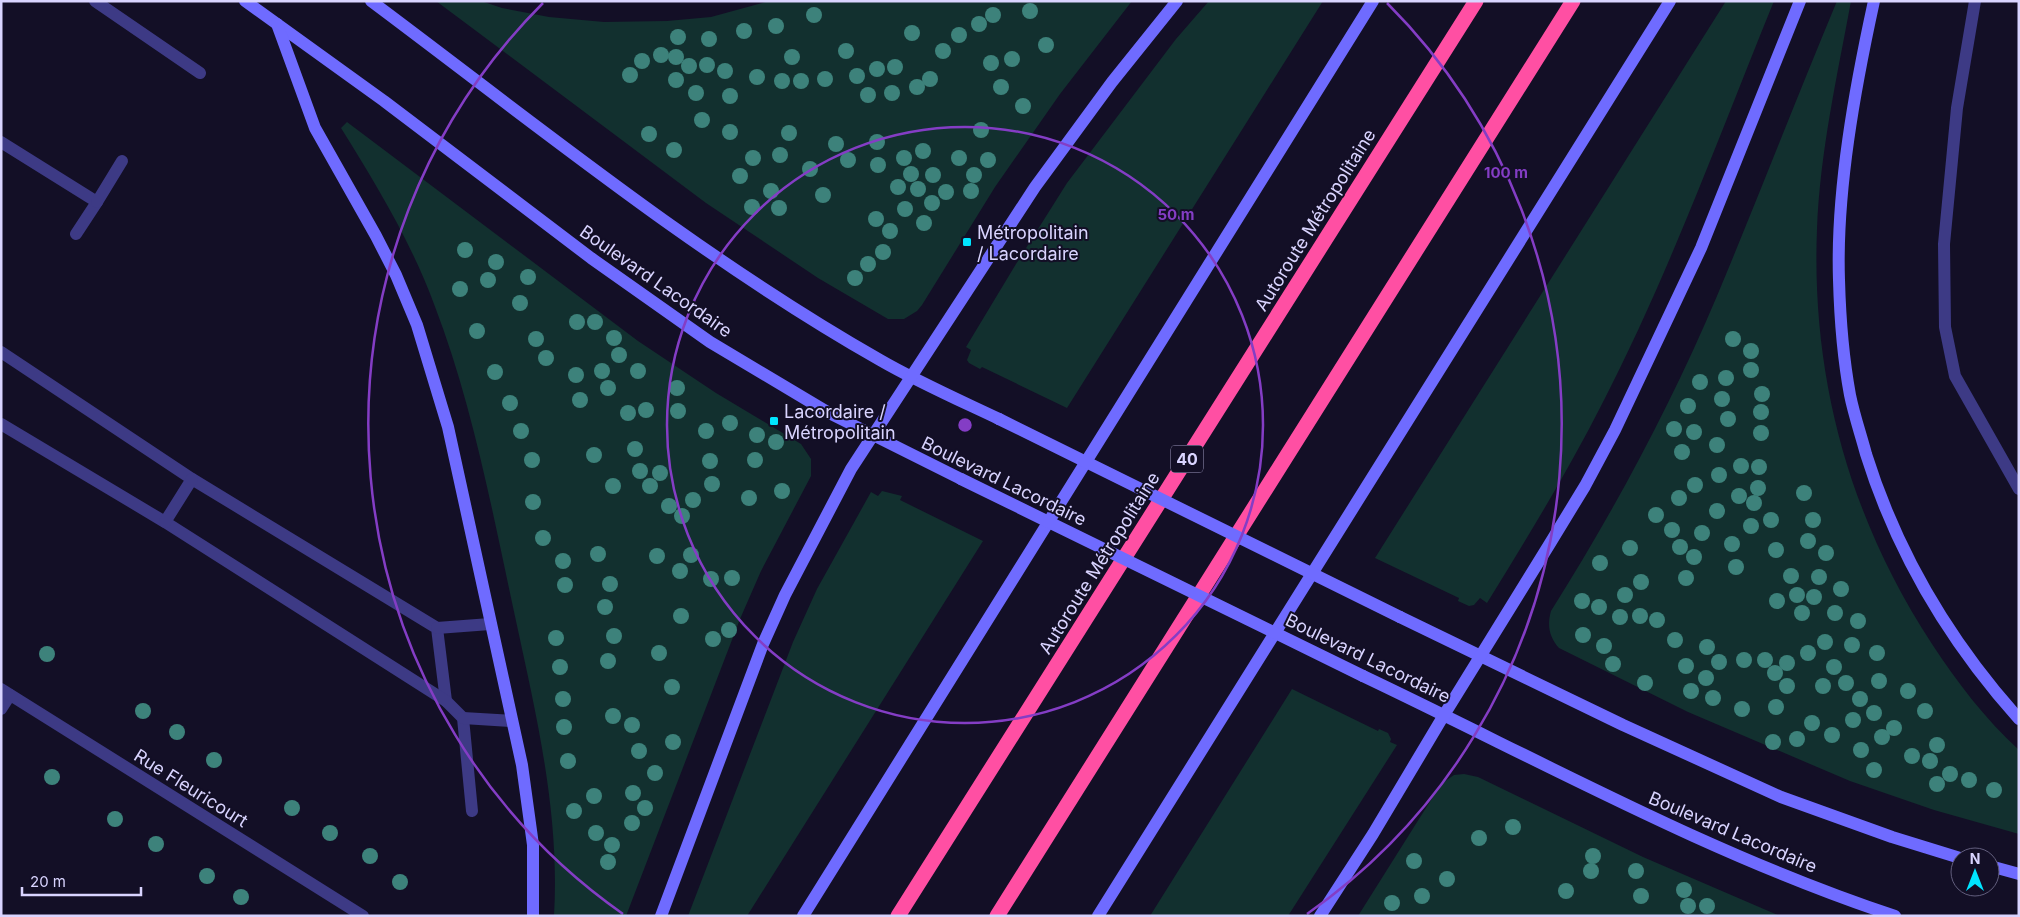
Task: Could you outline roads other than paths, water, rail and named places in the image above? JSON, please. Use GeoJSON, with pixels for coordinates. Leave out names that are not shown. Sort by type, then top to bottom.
{"type":"FeatureCollection","features":[{"type":"Feature","properties":{"kind":"highway","name":"Autoroute Métropolitaine"},"geometry":{"type":"LineString","coordinates":[[898,916],[1476,1]]}},
{"type":"Feature","properties":{"kind":"highway"},"geometry":{"type":"LineString","coordinates":[[997,916],[1573,1]]}},
{"type":"Feature","properties":{"kind":"main road","name":"Boulevard Lacordaire"},"geometry":{"type":"LineString","coordinates":[[245,1],[384,101],[592,258],[710,342],[796,394],[873,436],[1646,814],[1832,894],[1895,916]]}},
{"type":"Feature","properties":{"kind":"main road"},"geometry":{"type":"LineString","coordinates":[[371,1],[686,236],[796,309],[910,376],[1480,657],[1623,725],[1781,797],[1892,837],[1950,855]]}},
{"type":"Feature","properties":{"kind":"main road"},"geometry":{"type":"LineString","coordinates":[[661,916],[763,644],[851,469],[1035,187],[1112,82],[1177,1]]}},
{"type":"Feature","properties":{"kind":"main road"},"geometry":{"type":"LineString","coordinates":[[803,916],[1373,1]]}},
{"type":"Feature","properties":{"kind":"main road"},"geometry":{"type":"LineString","coordinates":[[1098,916],[1670,1]]}},
{"type":"Feature","properties":{"kind":"main road"},"geometry":{"type":"LineString","coordinates":[[1320,916],[1373,834],[1585,486],[1634,390],[1701,248],[1800,1]]}},
{"type":"Feature","properties":{"kind":"main road"},"geometry":{"type":"LineString","coordinates":[[1874,1],[1853,112],[1842,213],[1839,278],[1840,309],[1844,357],[1850,396],[1882,499],[1915,571],[1948,628],[1970,660],[2019,719]]}},
{"type":"Feature","properties":{"kind":"main road"},"geometry":{"type":"LineString","coordinates":[[277,24],[315,128],[396,275],[417,325],[448,427],[530,812],[534,873],[533,916]]}},
{"type":"Feature","properties":{"kind":"main road"},"geometry":{"type":"LineString","coordinates":[[2000,869],[2019,874]]}},
{"type":"Feature","properties":{"kind":"street"},"geometry":{"type":"LineString","coordinates":[[95,1],[200,73]]}},
{"type":"Feature","properties":{"kind":"street"},"geometry":{"type":"LineString","coordinates":[[1974,1],[1958,108],[1944,244],[1945,327],[1955,376],[2019,489]]}},
{"type":"Feature","properties":{"kind":"street"},"geometry":{"type":"LineString","coordinates":[[1,142],[97,202]]}},
{"type":"Feature","properties":{"kind":"street"},"geometry":{"type":"LineString","coordinates":[[76,234],[122,162]]}},
{"type":"Feature","properties":{"kind":"street"},"geometry":{"type":"LineString","coordinates":[[1,352],[192,479],[437,628],[490,624]]}},
{"type":"Feature","properties":{"kind":"street"},"geometry":{"type":"LineString","coordinates":[[1,424],[165,522],[446,701],[463,718],[472,811]]}},
{"type":"Feature","properties":{"kind":"street"},"geometry":{"type":"LineString","coordinates":[[165,522],[192,479]]}},
{"type":"Feature","properties":{"kind":"street"},"geometry":{"type":"LineString","coordinates":[[437,628],[446,701]]}},
{"type":"Feature","properties":{"kind":"street"},"geometry":{"type":"LineString","coordinates":[[1,709],[6,692]]}},
{"type":"Feature","properties":{"kind":"street","name":"Rue Fleuricourt"},"geometry":{"type":"LineString","coordinates":[[6,692],[363,916]]}},
{"type":"Feature","properties":{"kind":"street"},"geometry":{"type":"LineString","coordinates":[[463,718],[512,721]]}},
{"type":"Feature","properties":{"kind":"place","name":"Métropolitain / Lacordaire"},"geometry":{"type":"Point","coordinates":[967,242]}},
{"type":"Feature","properties":{"kind":"place","name":"Lacordaire / Métropolitain"},"geometry":{"type":"Point","coordinates":[774,421]}}]}
